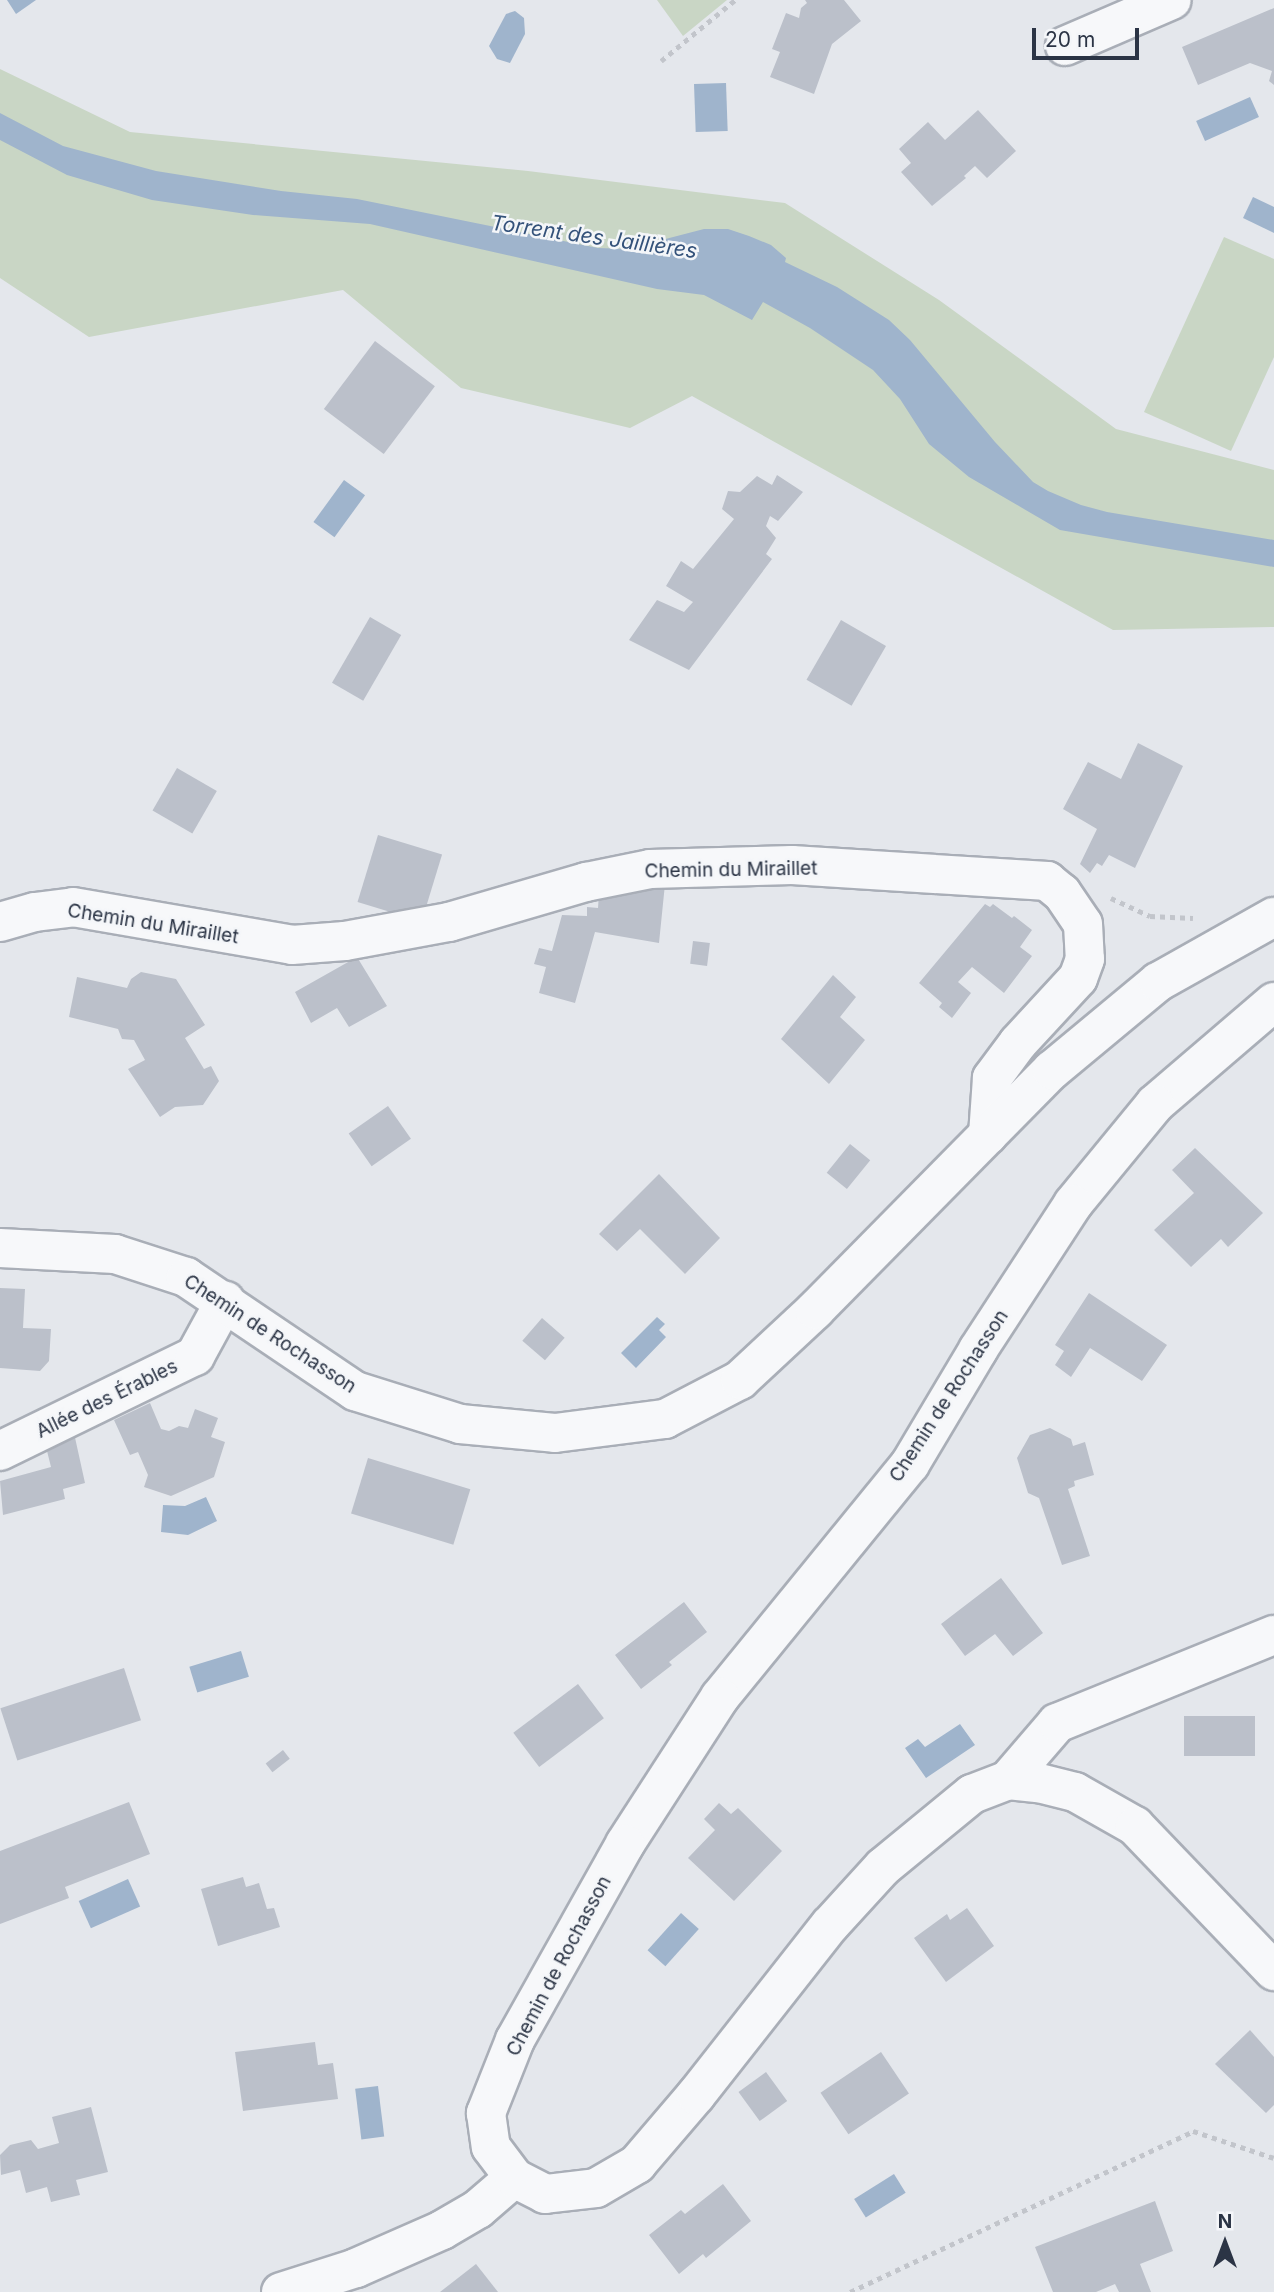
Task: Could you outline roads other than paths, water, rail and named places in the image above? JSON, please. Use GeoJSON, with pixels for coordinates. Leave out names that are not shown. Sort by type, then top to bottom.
{"type":"FeatureCollection","features":[{"type":"Feature","properties":{"kind":"street"},"geometry":{"type":"LineString","coordinates":[[1065,46],[1171,0]]}},
{"type":"Feature","properties":{"kind":"street","name":"Chemin du Miraillet"},"geometry":{"type":"LineString","coordinates":[[0,922],[34,912],[73,907],[292,946],[345,941],[449,922],[586,882],[676,867],[792,865],[1047,881],[1062,892],[1083,924],[1085,959],[1078,978],[1018,1043],[992,1077],[988,1135]]}},
{"type":"Feature","properties":{"kind":"street","name":"Chemin de Rochasson"},"geometry":{"type":"LineString","coordinates":[[0,1248],[115,1254],[186,1277],[355,1391],[460,1424],[555,1433],[665,1419],[740,1380],[815,1310],[1052,1070],[1158,982],[1274,917]]}},
{"type":"Feature","properties":{"kind":"street","name":"Chemin de Rochasson"},"geometry":{"type":"LineString","coordinates":[[1274,1002],[1155,1104],[1073,1204],[978,1350],[910,1464],[720,1697],[671,1768],[515,2040],[486,2113],[491,2147],[514,2178],[545,2194],[596,2188],[637,2164],[696,2095],[830,1925],[883,1867],[972,1794],[1008,1780],[1040,1783],[1075,1792],[1135,1826],[1274,1971]]}},
{"type":"Feature","properties":{"kind":"street","name":"Allée des Érables"},"geometry":{"type":"LineString","coordinates":[[0,1451],[195,1356],[225,1301]]}},
{"type":"Feature","properties":{"kind":"street"},"geometry":{"type":"LineString","coordinates":[[1008,1780],[1057,1723],[1274,1635]]}},
{"type":"Feature","properties":{"kind":"street"},"geometry":{"type":"LineString","coordinates":[[281,2292],[356,2268],[442,2230],[478,2209],[514,2178]]}},
{"type":"Feature","properties":{"kind":"water"},"geometry":{"type":"Polygon","coordinates":[[[7,0],[36,0],[16,14],[7,0]]]}},
{"type":"Feature","properties":{"kind":"water"},"geometry":{"type":"Polygon","coordinates":[[[515,11],[524,18],[525,34],[510,63],[497,59],[489,46],[506,14],[515,11]]]}},
{"type":"Feature","properties":{"kind":"water"},"geometry":{"type":"Polygon","coordinates":[[[726,83],[728,131],[696,132],[694,84],[726,83]]]}},
{"type":"Feature","properties":{"kind":"water"},"geometry":{"type":"Polygon","coordinates":[[[1250,97],[1259,117],[1205,141],[1196,121],[1250,97]]]}},
{"type":"Feature","properties":{"kind":"water"},"geometry":{"type":"Polygon","coordinates":[[[0,113],[63,146],[156,171],[281,191],[357,199],[598,248],[627,249],[704,229],[728,229],[749,236],[771,245],[786,258],[785,262],[837,287],[889,320],[910,340],[995,442],[1033,482],[1081,505],[1107,512],[1274,540],[1274,567],[1060,530],[969,477],[929,444],[900,399],[873,370],[810,328],[763,302],[752,320],[704,295],[657,289],[370,224],[253,215],[152,200],[67,175],[0,140],[0,113]]]}},
{"type":"Feature","properties":{"kind":"water"},"geometry":{"type":"Polygon","coordinates":[[[1253,197],[1274,207],[1274,233],[1243,218],[1253,197]]]}},
{"type":"Feature","properties":{"kind":"water"},"geometry":{"type":"Polygon","coordinates":[[[344,480],[365,495],[334,537],[313,522],[344,480]]]}},
{"type":"Feature","properties":{"kind":"water"},"geometry":{"type":"Polygon","coordinates":[[[657,1317],[665,1324],[659,1330],[666,1337],[636,1368],[621,1353],[657,1317]]]}},
{"type":"Feature","properties":{"kind":"water"},"geometry":{"type":"Polygon","coordinates":[[[206,1497],[217,1521],[188,1535],[161,1532],[163,1505],[185,1506],[206,1497]]]}},
{"type":"Feature","properties":{"kind":"water"},"geometry":{"type":"Polygon","coordinates":[[[241,1651],[249,1677],[197,1693],[189,1667],[241,1651]]]}},
{"type":"Feature","properties":{"kind":"water"},"geometry":{"type":"Polygon","coordinates":[[[960,1724],[975,1745],[926,1778],[905,1748],[918,1739],[925,1747],[960,1724]]]}},
{"type":"Feature","properties":{"kind":"water"},"geometry":{"type":"Polygon","coordinates":[[[128,1879],[140,1906],[91,1928],[79,1901],[128,1879]]]}},
{"type":"Feature","properties":{"kind":"water"},"geometry":{"type":"Polygon","coordinates":[[[681,1913],[699,1929],[665,1966],[648,1950],[681,1913]]]}},
{"type":"Feature","properties":{"kind":"water"},"geometry":{"type":"Polygon","coordinates":[[[378,2086],[384,2137],[361,2139],[355,2089],[378,2086]]]}},
{"type":"Feature","properties":{"kind":"water"},"geometry":{"type":"Polygon","coordinates":[[[894,2174],[906,2193],[866,2218],[854,2199],[894,2174]]]}},
{"type":"Feature","properties":{"kind":"water label","name":"Torrent des Jaillières"},"geometry":{"type":"Point","coordinates":[594,237]}}]}
